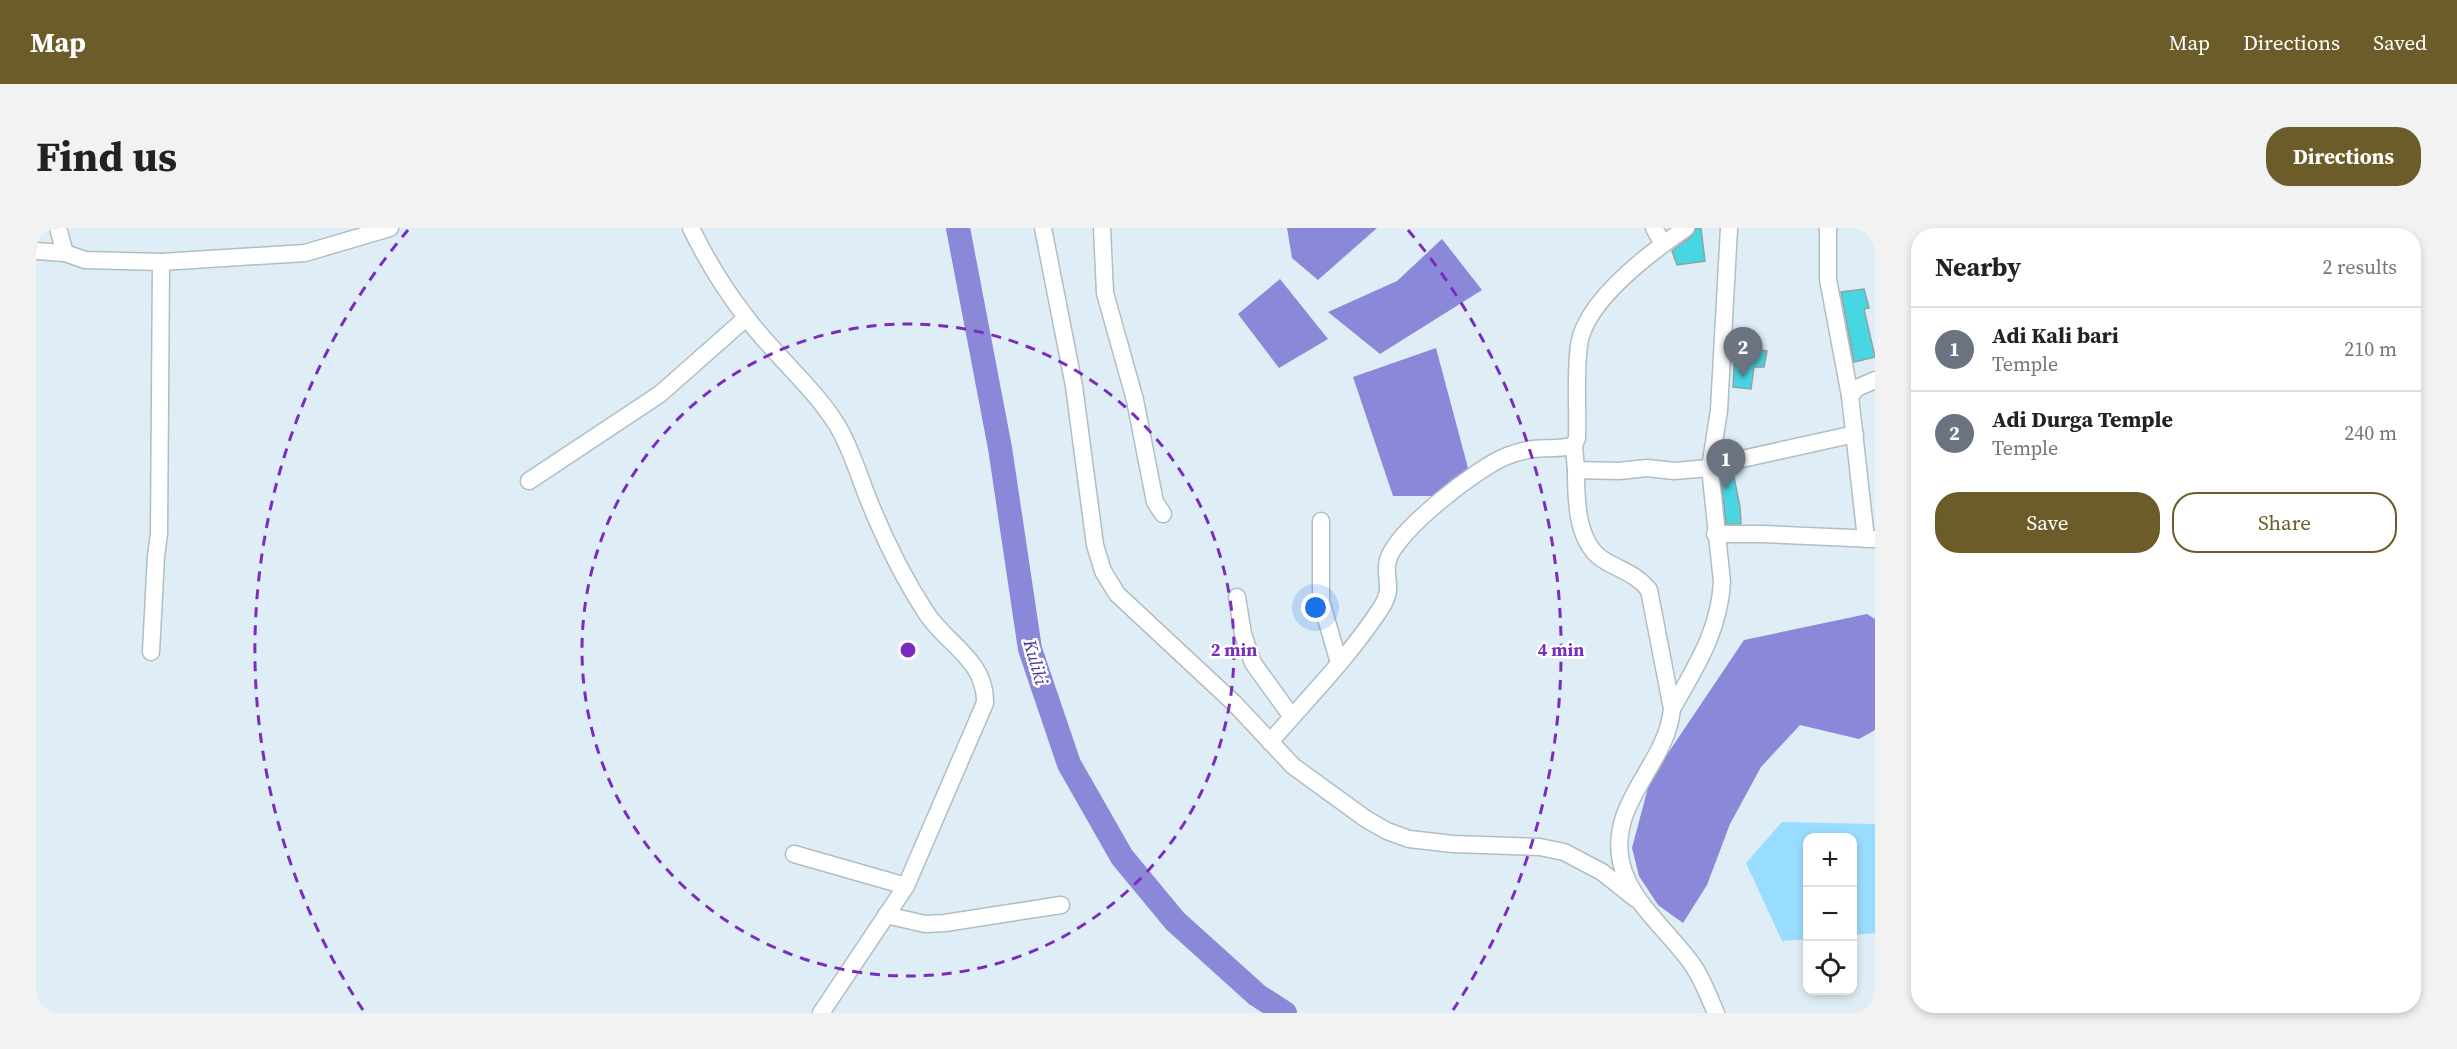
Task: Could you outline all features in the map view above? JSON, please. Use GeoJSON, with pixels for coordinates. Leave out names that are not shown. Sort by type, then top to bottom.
{"type":"FeatureCollection","features":[{"type":"Feature","properties":{"kind":"street"},"geometry":{"type":"LineString","coordinates":[[58,228],[65,253]]}},
{"type":"Feature","properties":{"kind":"street"},"geometry":{"type":"LineString","coordinates":[[36,252],[65,253],[85,260],[161,262],[305,253],[390,228]]}},
{"type":"Feature","properties":{"kind":"street"},"geometry":{"type":"LineString","coordinates":[[691,228],[700,247],[746,318],[827,410],[839,429],[874,513],[912,589],[930,620],[964,653],[979,673],[986,689],[985,703],[906,886],[820,1013]]}},
{"type":"Feature","properties":{"kind":"street"},"geometry":{"type":"LineString","coordinates":[[1043,228],[1074,386],[1095,545],[1103,571],[1117,594],[1234,703],[1293,766],[1316,785],[1387,831],[1409,839],[1453,844],[1540,848],[1564,852],[1602,872],[1636,899],[1691,962],[1716,1013]]}},
{"type":"Feature","properties":{"kind":"street"},"geometry":{"type":"LineString","coordinates":[[1102,228],[1105,293],[1135,400],[1155,502],[1163,514]]}},
{"type":"Feature","properties":{"kind":"street"},"geometry":{"type":"LineString","coordinates":[[1654,228],[1663,244]]}},
{"type":"Feature","properties":{"kind":"street"},"geometry":{"type":"LineString","coordinates":[[1636,899],[1621,864],[1619,836],[1631,799],[1671,727],[1672,709],[1649,590],[1640,579],[1599,557],[1591,548],[1578,515],[1574,445],[1577,438],[1579,344],[1587,319],[1646,255],[1686,228]]}},
{"type":"Feature","properties":{"kind":"street"},"geometry":{"type":"LineString","coordinates":[[1672,709],[1708,643],[1718,617],[1722,582],[1710,468],[1719,410],[1730,228]]}},
{"type":"Feature","properties":{"kind":"street"},"geometry":{"type":"LineString","coordinates":[[1716,534],[1870,539],[1850,396],[1828,279],[1828,228]]}},
{"type":"Feature","properties":{"kind":"street"},"geometry":{"type":"LineString","coordinates":[[151,652],[159,534],[161,262]]}},
{"type":"Feature","properties":{"kind":"street"},"geometry":{"type":"LineString","coordinates":[[529,481],[660,394],[746,318]]}},
{"type":"Feature","properties":{"kind":"street"},"geometry":{"type":"LineString","coordinates":[[1850,396],[1857,388],[1875,380]]}},
{"type":"Feature","properties":{"kind":"street"},"geometry":{"type":"LineString","coordinates":[[1576,470],[1619,471],[1647,468],[1674,471],[1710,468],[1855,434]]}},
{"type":"Feature","properties":{"kind":"street"},"geometry":{"type":"LineString","coordinates":[[1270,742],[1357,644],[1385,603],[1389,586],[1388,560],[1412,526],[1469,479],[1507,456],[1533,449],[1564,449],[1574,445]]}},
{"type":"Feature","properties":{"kind":"street"},"geometry":{"type":"LineString","coordinates":[[1322,521],[1321,601],[1339,663]]}},
{"type":"Feature","properties":{"kind":"street"},"geometry":{"type":"LineString","coordinates":[[1237,597],[1243,634],[1253,663],[1292,717]]}},
{"type":"Feature","properties":{"kind":"street"},"geometry":{"type":"LineString","coordinates":[[794,855],[906,886]]}},
{"type":"Feature","properties":{"kind":"street"},"geometry":{"type":"LineString","coordinates":[[886,915],[926,924],[969,920],[1060,905]]}},
{"type":"Feature","properties":{"kind":"shaded area"},"geometry":{"type":"Polygon","coordinates":[[[1287,228],[1377,228],[1318,280],[1292,258],[1287,228]]]}},
{"type":"Feature","properties":{"kind":"shaded area"},"geometry":{"type":"Polygon","coordinates":[[[1442,239],[1482,290],[1380,354],[1328,312],[1397,281],[1442,239]]]}},
{"type":"Feature","properties":{"kind":"shaded area"},"geometry":{"type":"Polygon","coordinates":[[[1280,279],[1328,339],[1279,368],[1238,314],[1280,279]]]}},
{"type":"Feature","properties":{"kind":"shaded area"},"geometry":{"type":"Polygon","coordinates":[[[1436,348],[1468,468],[1437,496],[1393,496],[1353,377],[1436,348]]]}},
{"type":"Feature","properties":{"kind":"shaded area"},"geometry":{"type":"Polygon","coordinates":[[[1867,614],[1875,619],[1875,730],[1859,739],[1800,725],[1761,767],[1730,824],[1707,885],[1683,923],[1658,905],[1639,876],[1632,848],[1650,780],[1744,640],[1867,614]]]}},
{"type":"Feature","properties":{"kind":"shaded area"},"geometry":{"type":"Polygon","coordinates":[[[1782,822],[1875,824],[1875,933],[1857,935],[1857,833],[1803,833],[1803,939],[1782,941],[1746,863],[1782,822]]]}},
{"type":"Feature","properties":{"kind":"building"},"geometry":{"type":"Polygon","coordinates":[[[1696,228],[1701,228],[1705,261],[1677,265],[1672,251],[1692,236],[1696,228]]]}},
{"type":"Feature","properties":{"kind":"building"},"geometry":{"type":"Polygon","coordinates":[[[1864,289],[1869,308],[1864,309],[1875,357],[1854,362],[1841,292],[1864,289]]]}},
{"type":"Feature","properties":{"kind":"building"},"geometry":{"type":"Polygon","coordinates":[[[1735,347],[1767,351],[1764,367],[1754,367],[1751,389],[1733,387],[1735,347]]]}},
{"type":"Feature","properties":{"kind":"building"},"geometry":{"type":"Polygon","coordinates":[[[1733,472],[1741,524],[1726,524],[1721,476],[1733,472]]]}},
{"type":"Feature","properties":{"kind":"waterway","name":"Kuliki"},"geometry":{"type":"LineString","coordinates":[[958,228],[1000,448],[1030,649],[1069,764],[1122,857],[1175,921],[1257,995],[1285,1013]]}},
{"type":"Feature","properties":{"kind":"place","name":"Adi Durga Temple"},"geometry":{"type":"Point","coordinates":[1743,377]}},
{"type":"Feature","properties":{"kind":"place","name":"Adi Kali bari"},"geometry":{"type":"Point","coordinates":[1726,489]}}]}
